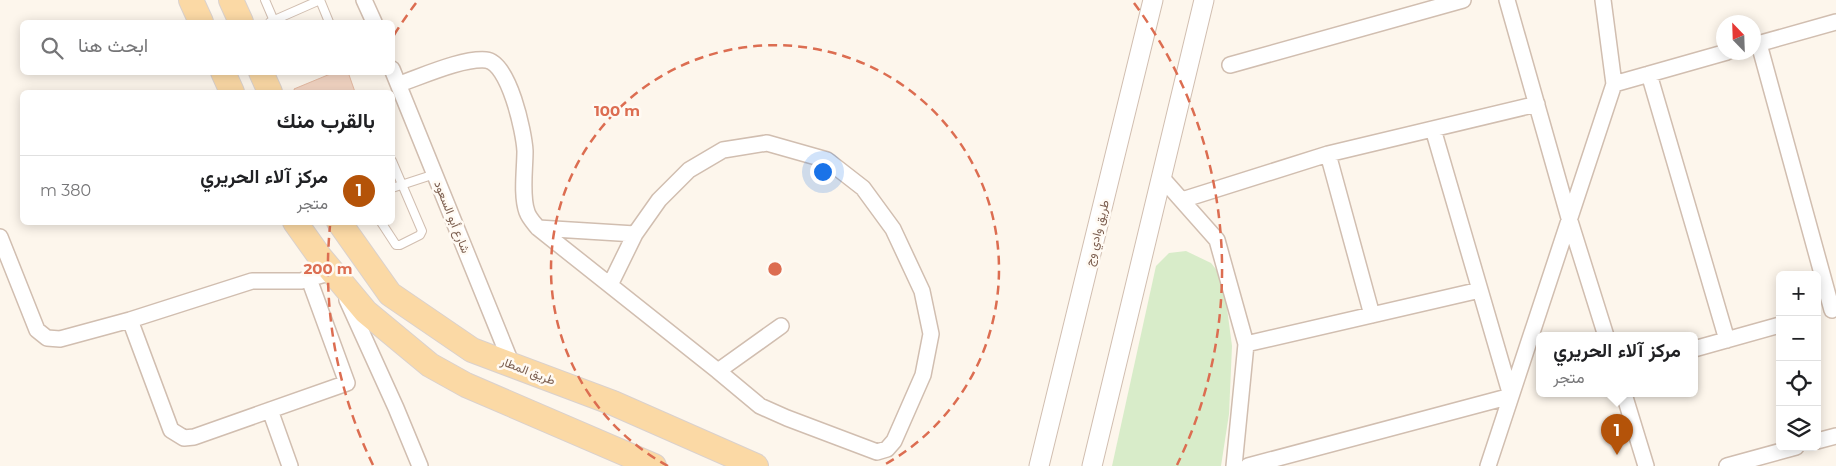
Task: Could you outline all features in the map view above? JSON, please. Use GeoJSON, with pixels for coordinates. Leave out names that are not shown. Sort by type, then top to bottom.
{"type":"FeatureCollection","features":[{"type":"Feature","properties":{"kind":"main road"},"geometry":{"type":"LineString","coordinates":[[192,0],[200,20]]}},
{"type":"Feature","properties":{"kind":"main road"},"geometry":{"type":"LineString","coordinates":[[231,0],[240,20]]}},
{"type":"Feature","properties":{"kind":"main road"},"geometry":{"type":"LineString","coordinates":[[224,75],[231,90]]}},
{"type":"Feature","properties":{"kind":"main road"},"geometry":{"type":"LineString","coordinates":[[262,75],[269,90]]}},
{"type":"Feature","properties":{"kind":"main road"},"geometry":{"type":"LineString","coordinates":[[297,225],[335,276],[366,312],[430,365],[466,385],[647,464]]}},
{"type":"Feature","properties":{"kind":"main road","name":"طريق المطار"},"geometry":{"type":"LineString","coordinates":[[341,225],[390,294],[472,350],[613,403],[756,466]]}},
{"type":"Feature","properties":{"kind":"street"},"geometry":{"type":"LineString","coordinates":[[364,0],[373,20]]}},
{"type":"Feature","properties":{"kind":"street","name":"طريق وادي وج"},"geometry":{"type":"LineString","coordinates":[[1039,466],[1153,0]]}},
{"type":"Feature","properties":{"kind":"street"},"geometry":{"type":"LineString","coordinates":[[1092,466],[1204,0]]}},
{"type":"Feature","properties":{"kind":"street"},"geometry":{"type":"LineString","coordinates":[[1230,65],[1416,6],[1463,0]]}},
{"type":"Feature","properties":{"kind":"street"},"geometry":{"type":"LineString","coordinates":[[1508,0],[1569,218],[1605,332]]}},
{"type":"Feature","properties":{"kind":"street"},"geometry":{"type":"LineString","coordinates":[[1488,466],[1614,84],[1603,0]]}},
{"type":"Feature","properties":{"kind":"street"},"geometry":{"type":"LineString","coordinates":[[1761,43],[1836,22]]}},
{"type":"Feature","properties":{"kind":"street"},"geometry":{"type":"LineString","coordinates":[[1614,84],[1716,55]]}},
{"type":"Feature","properties":{"kind":"street"},"geometry":{"type":"LineString","coordinates":[[398,84],[473,60],[490,60],[500,69],[509,85],[520,122],[525,149],[527,213],[538,228],[760,406],[877,452],[887,449],[894,441],[923,375],[931,334],[922,291],[893,229],[863,188],[827,160],[767,143],[723,150],[690,170],[658,200],[635,234],[610,285]]}},
{"type":"Feature","properties":{"kind":"street"},"geometry":{"type":"LineString","coordinates":[[1760,60],[1828,311]]}},
{"type":"Feature","properties":{"kind":"street"},"geometry":{"type":"LineString","coordinates":[[1649,74],[1727,340]]}},
{"type":"Feature","properties":{"kind":"street","name":"شارع أبو السعود"},"geometry":{"type":"LineString","coordinates":[[394,75],[512,365]]}},
{"type":"Feature","properties":{"kind":"street"},"geometry":{"type":"LineString","coordinates":[[1182,200],[1328,154],[1537,104]]}},
{"type":"Feature","properties":{"kind":"street"},"geometry":{"type":"LineString","coordinates":[[1433,129],[1511,396]]}},
{"type":"Feature","properties":{"kind":"street"},"geometry":{"type":"LineString","coordinates":[[1328,154],[1372,315]]}},
{"type":"Feature","properties":{"kind":"street"},"geometry":{"type":"LineString","coordinates":[[1162,178],[1217,240],[1246,344],[1234,466]]}},
{"type":"Feature","properties":{"kind":"street"},"geometry":{"type":"LineString","coordinates":[[538,228],[635,234]]}},
{"type":"Feature","properties":{"kind":"street"},"geometry":{"type":"LineString","coordinates":[[0,237],[37,330],[47,338],[60,339],[130,320],[252,281],[301,281],[335,276],[396,408],[420,466]]}},
{"type":"Feature","properties":{"kind":"street"},"geometry":{"type":"LineString","coordinates":[[130,320],[171,430],[184,438],[194,437],[346,383],[309,279]]}},
{"type":"Feature","properties":{"kind":"street"},"geometry":{"type":"LineString","coordinates":[[1246,344],[1480,290]]}},
{"type":"Feature","properties":{"kind":"street"},"geometry":{"type":"LineString","coordinates":[[718,371],[781,326]]}},
{"type":"Feature","properties":{"kind":"street"},"geometry":{"type":"LineString","coordinates":[[1698,348],[1776,326]]}},
{"type":"Feature","properties":{"kind":"street"},"geometry":{"type":"LineString","coordinates":[[1248,466],[1511,396]]}},
{"type":"Feature","properties":{"kind":"street"},"geometry":{"type":"LineString","coordinates":[[1625,397],[1646,466]]}},
{"type":"Feature","properties":{"kind":"street"},"geometry":{"type":"LineString","coordinates":[[270,410],[290,466]]}},
{"type":"Feature","properties":{"kind":"street"},"geometry":{"type":"LineString","coordinates":[[1821,440],[1836,436]]}},
{"type":"Feature","properties":{"kind":"street"},"geometry":{"type":"LineString","coordinates":[[1082,466],[1098,441]]}},
{"type":"Feature","properties":{"kind":"street"},"geometry":{"type":"LineString","coordinates":[[1727,466],[1749,463],[1784,451]]}},
{"type":"Feature","properties":{"kind":"lane"},"geometry":{"type":"LineString","coordinates":[[264,0],[271,20]]}},
{"type":"Feature","properties":{"kind":"lane"},"geometry":{"type":"LineString","coordinates":[[276,20],[320,0],[328,20]]}},
{"type":"Feature","properties":{"kind":"lane"},"geometry":{"type":"LineString","coordinates":[[383,225],[396,245],[400,245],[420,235],[422,227],[395,168]]}},
{"type":"Feature","properties":{"kind":"lane"},"geometry":{"type":"LineString","coordinates":[[395,187],[435,174]]}},
{"type":"Feature","properties":{"kind":"green space"},"geometry":{"type":"Polygon","coordinates":[[[1186,251],[1211,263],[1223,278],[1232,346],[1229,414],[1221,466],[1112,466],[1156,266],[1169,253],[1186,251]]]}},
{"type":"Feature","properties":{"kind":"building"},"geometry":{"type":"Polygon","coordinates":[[[328,75],[349,75],[354,90],[294,90],[328,75]]]}},
{"type":"Feature","properties":{"kind":"place","name":"مركز آلاء الحريري"},"geometry":{"type":"Point","coordinates":[1617,455]}}]}
